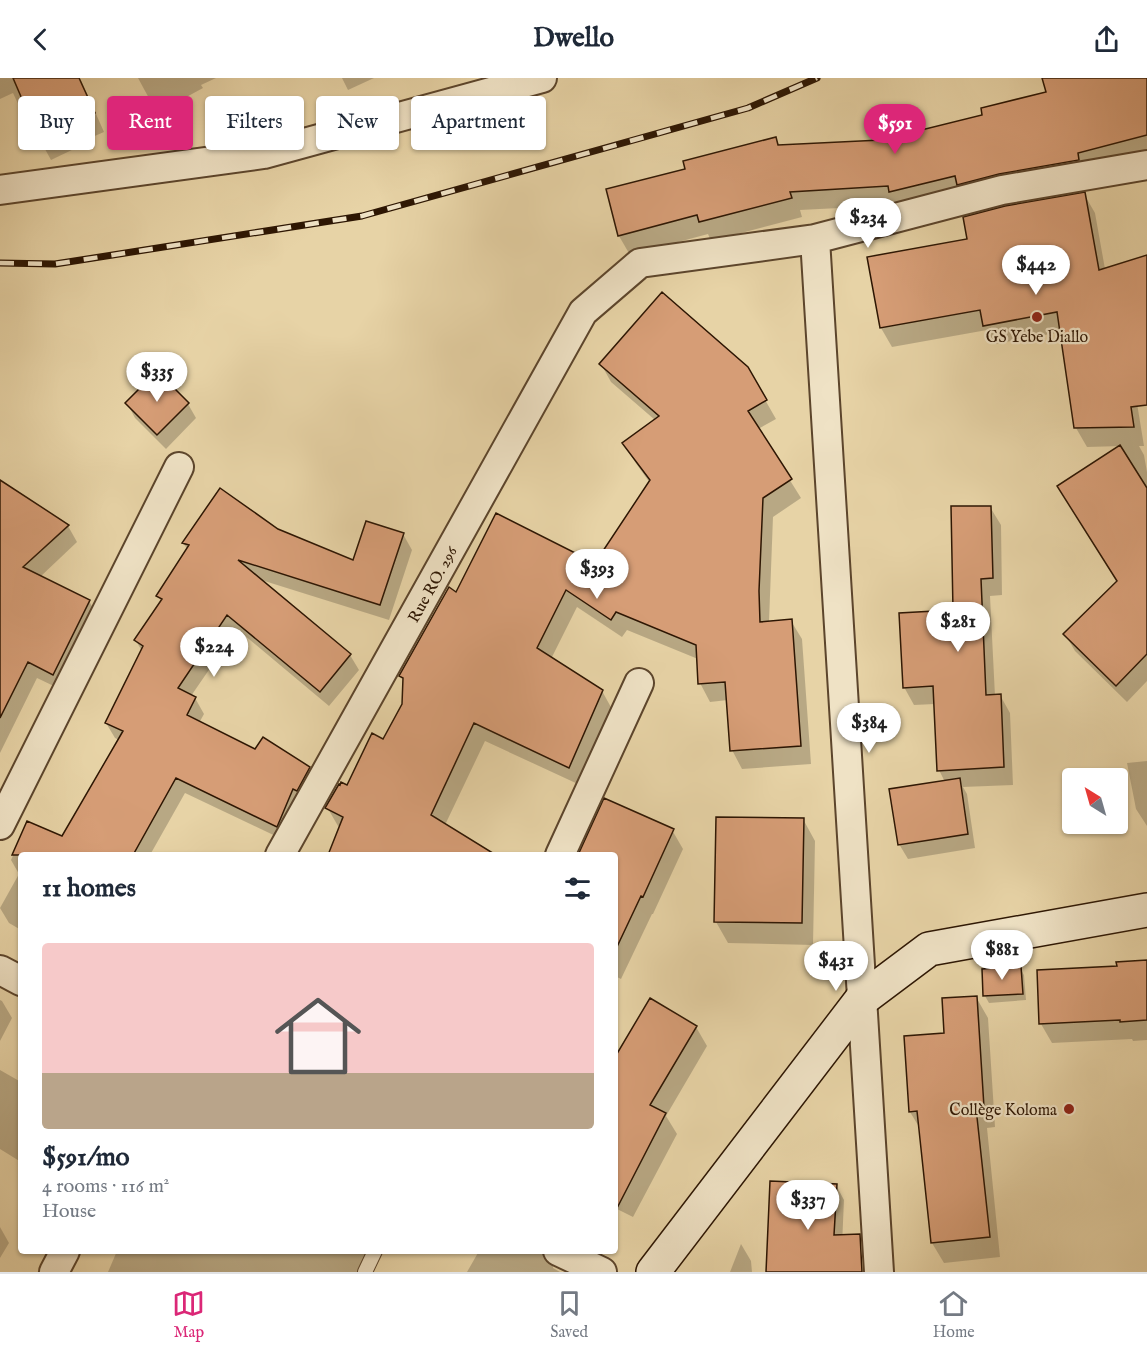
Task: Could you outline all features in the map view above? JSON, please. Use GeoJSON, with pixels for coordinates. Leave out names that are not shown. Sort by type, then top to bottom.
{"type":"FeatureCollection","features":[{"type":"Feature","properties":{"kind":"street"},"geometry":{"type":"LineString","coordinates":[[0,190],[264,154],[542,78]]}},
{"type":"Feature","properties":{"kind":"street"},"geometry":{"type":"LineString","coordinates":[[879,1272],[815,239],[1002,190],[1147,165]]}},
{"type":"Feature","properties":{"kind":"street","name":"Rue RO. 296"},"geometry":{"type":"LineString","coordinates":[[282,852],[583,312],[640,263],[815,239]]}},
{"type":"Feature","properties":{"kind":"street"},"geometry":{"type":"LineString","coordinates":[[0,825],[179,467]]}},
{"type":"Feature","properties":{"kind":"street"},"geometry":{"type":"LineString","coordinates":[[561,852],[639,683]]}},
{"type":"Feature","properties":{"kind":"street"},"geometry":{"type":"LineString","coordinates":[[653,1272],[861,1000],[928,949],[1147,910]]}},
{"type":"Feature","properties":{"kind":"street"},"geometry":{"type":"LineString","coordinates":[[0,970],[18,979]]}},
{"type":"Feature","properties":{"kind":"street"},"geometry":{"type":"LineString","coordinates":[[54,1272],[63,1254]]}},
{"type":"Feature","properties":{"kind":"street"},"geometry":{"type":"LineString","coordinates":[[564,1254],[602,1272]]}},
{"type":"Feature","properties":{"kind":"lane"},"geometry":{"type":"LineString","coordinates":[[365,1272],[374,1254]]}},
{"type":"Feature","properties":{"kind":"building"},"geometry":{"type":"Polygon","coordinates":[[[13,78],[79,78],[87,96],[21,96],[13,78]]]}},
{"type":"Feature","properties":{"kind":"building"},"geometry":{"type":"Polygon","coordinates":[[[1042,78],[1147,78],[1147,135],[1078,153],[1079,160],[999,174],[957,185],[955,176],[889,192],[888,186],[790,192],[792,198],[699,222],[697,215],[618,236],[606,189],[685,169],[683,161],[776,137],[778,145],[881,140],[982,115],[981,108],[1046,92],[1042,78]]]}},
{"type":"Feature","properties":{"kind":"building"},"geometry":{"type":"Polygon","coordinates":[[[1085,192],[1099,270],[1147,255],[1147,405],[1131,407],[1134,427],[1074,428],[1057,312],[983,326],[980,310],[880,328],[867,257],[967,239],[963,217],[1005,206],[1085,192]]]}},
{"type":"Feature","properties":{"kind":"building"},"geometry":{"type":"Polygon","coordinates":[[[662,292],[748,367],[767,400],[748,411],[792,479],[763,498],[760,622],[792,619],[801,746],[730,751],[725,682],[698,684],[696,645],[616,612],[611,620],[566,590],[537,648],[603,690],[569,768],[474,723],[431,815],[491,852],[329,852],[343,817],[325,808],[339,784],[341,782],[347,785],[372,733],[383,739],[402,704],[403,678],[399,676],[449,587],[456,592],[496,513],[595,563],[650,480],[622,443],[659,416],[599,364],[662,292]]]}},
{"type":"Feature","properties":{"kind":"building"},"geometry":{"type":"Polygon","coordinates":[[[157,371],[189,403],[157,435],[125,403],[157,371]]]}},
{"type":"Feature","properties":{"kind":"building"},"geometry":{"type":"Polygon","coordinates":[[[1120,445],[1147,488],[1147,654],[1116,686],[1063,634],[1117,581],[1057,486],[1120,445]]]}},
{"type":"Feature","properties":{"kind":"building"},"geometry":{"type":"Polygon","coordinates":[[[0,480],[69,525],[23,567],[90,600],[53,675],[28,662],[0,718],[0,480]]]}},
{"type":"Feature","properties":{"kind":"building"},"geometry":{"type":"Polygon","coordinates":[[[220,488],[278,529],[353,560],[366,521],[404,533],[380,605],[238,560],[351,654],[320,692],[227,615],[178,688],[196,697],[187,715],[255,749],[263,737],[310,767],[297,791],[293,789],[277,827],[176,778],[135,852],[18,852],[18,855],[12,855],[27,821],[62,836],[123,731],[105,723],[143,646],[134,640],[162,599],[156,596],[189,545],[182,543],[220,488]]]}},
{"type":"Feature","properties":{"kind":"building"},"geometry":{"type":"Polygon","coordinates":[[[951,506],[991,506],[993,578],[981,579],[986,695],[1001,694],[1004,767],[937,771],[933,686],[903,688],[899,613],[953,610],[951,506]]]}},
{"type":"Feature","properties":{"kind":"building"},"geometry":{"type":"Polygon","coordinates":[[[960,778],[968,834],[898,845],[889,789],[960,778]]]}},
{"type":"Feature","properties":{"kind":"building"},"geometry":{"type":"Polygon","coordinates":[[[604,798],[674,829],[618,945],[618,852],[579,852],[604,798]]]}},
{"type":"Feature","properties":{"kind":"building"},"geometry":{"type":"Polygon","coordinates":[[[716,817],[804,818],[802,923],[714,922],[716,817]]]}},
{"type":"Feature","properties":{"kind":"building"},"geometry":{"type":"Polygon","coordinates":[[[1147,960],[1147,1020],[1039,1024],[1037,970],[1117,966],[1116,962],[1147,960]]]}},
{"type":"Feature","properties":{"kind":"building"},"geometry":{"type":"Polygon","coordinates":[[[1021,966],[1023,994],[983,996],[982,969],[1021,966]]]}},
{"type":"Feature","properties":{"kind":"building"},"geometry":{"type":"Polygon","coordinates":[[[977,996],[984,1107],[976,1108],[990,1237],[931,1243],[917,1111],[909,1112],[904,1036],[944,1033],[942,998],[977,996]]]}},
{"type":"Feature","properties":{"kind":"building"},"geometry":{"type":"Polygon","coordinates":[[[650,998],[697,1026],[650,1105],[666,1113],[618,1206],[618,1052],[650,998]]]}},
{"type":"Feature","properties":{"kind":"building"},"geometry":{"type":"Polygon","coordinates":[[[770,1181],[837,1184],[834,1235],[860,1234],[862,1272],[766,1272],[770,1181]]]}},
{"type":"Feature","properties":{"kind":"railway"},"geometry":{"type":"LineString","coordinates":[[0,263],[55,264],[362,216],[748,108],[817,78]]}},
{"type":"Feature","properties":{"kind":"place","name":"GS Yebe Diallo"},"geometry":{"type":"Point","coordinates":[1037,317]}},
{"type":"Feature","properties":{"kind":"place","name":"Collège Koloma"},"geometry":{"type":"Point","coordinates":[1069,1109]}}]}
